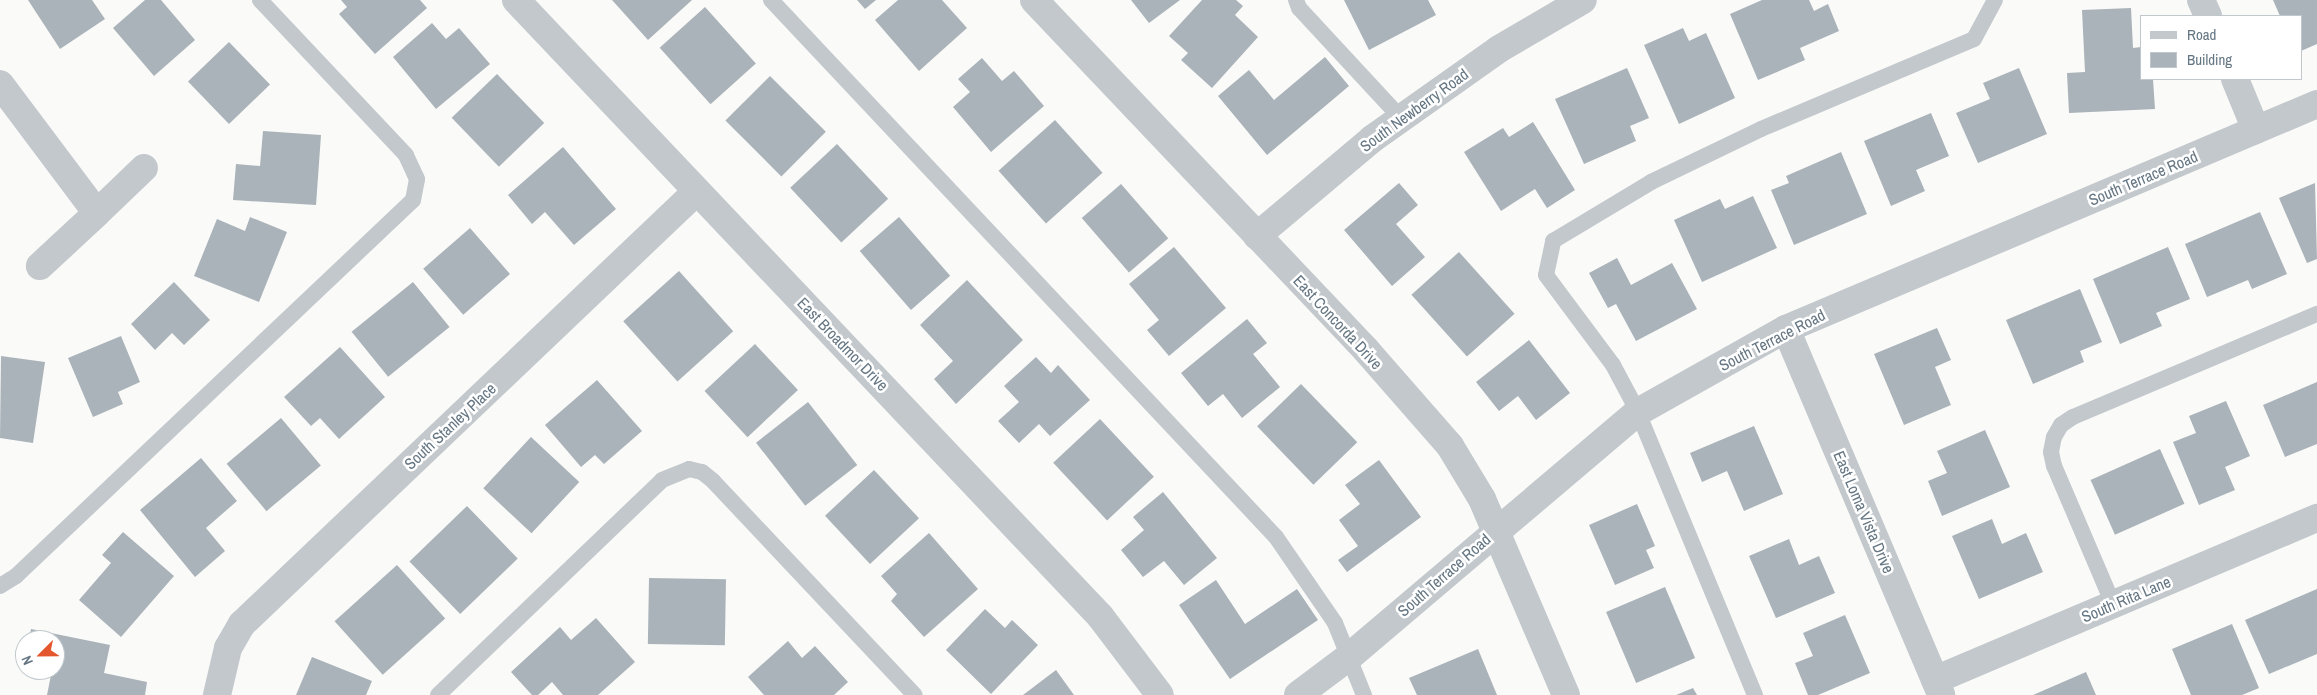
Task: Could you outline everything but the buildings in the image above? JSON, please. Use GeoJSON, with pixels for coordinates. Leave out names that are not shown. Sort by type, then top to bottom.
{"type":"FeatureCollection","features":[{"type":"Feature","properties":{"kind":"street","name":"East Broadmor Drive"},"geometry":{"type":"LineString","coordinates":[[516,0],[1100,616],[1160,695]]}},
{"type":"Feature","properties":{"kind":"street","name":"East Concorda Drive"},"geometry":{"type":"LineString","coordinates":[[1034,0],[1432,423],[1469,474],[1496,530],[1566,695]]}},
{"type":"Feature","properties":{"kind":"street","name":"South Newberry Road"},"geometry":{"type":"LineString","coordinates":[[1257,236],[1336,167],[1401,118],[1499,48],[1583,0]]}},
{"type":"Feature","properties":{"kind":"street"},"geometry":{"type":"LineString","coordinates":[[2202,0],[2208,15]]}},
{"type":"Feature","properties":{"kind":"street"},"geometry":{"type":"LineString","coordinates":[[2235,80],[2256,130]]}},
{"type":"Feature","properties":{"kind":"street"},"geometry":{"type":"LineString","coordinates":[[0,84],[97,213]]}},
{"type":"Feature","properties":{"kind":"street","name":"South Terrace Road"},"geometry":{"type":"LineString","coordinates":[[1298,695],[1350,656],[1496,530],[1638,412],[1786,329],[2317,104]]}},
{"type":"Feature","properties":{"kind":"street"},"geometry":{"type":"LineString","coordinates":[[40,266],[144,168]]}},
{"type":"Feature","properties":{"kind":"street","name":"South Stanley Place"},"geometry":{"type":"LineString","coordinates":[[218,684],[228,648],[242,624],[698,191]]}},
{"type":"Feature","properties":{"kind":"street","name":"East Loma Vista Drive"},"geometry":{"type":"LineString","coordinates":[[1786,329],[1938,687]]}},
{"type":"Feature","properties":{"kind":"street","name":"South Rita Lane"},"geometry":{"type":"LineString","coordinates":[[1938,687],[2113,604],[2317,518]]}},
{"type":"Feature","properties":{"kind":"lane"},"geometry":{"type":"LineString","coordinates":[[0,586],[16,576],[413,200],[418,179],[406,155],[260,0]]}},
{"type":"Feature","properties":{"kind":"lane"},"geometry":{"type":"LineString","coordinates":[[771,0],[1276,537],[1335,623],[1350,656],[1364,695]]}},
{"type":"Feature","properties":{"kind":"lane"},"geometry":{"type":"LineString","coordinates":[[1296,0],[1299,8],[1401,118]]}},
{"type":"Feature","properties":{"kind":"lane"},"geometry":{"type":"LineString","coordinates":[[1755,695],[1638,412],[1614,365],[1546,275],[1553,241],[1652,182],[1760,129],[1974,39],[1995,0]]}},
{"type":"Feature","properties":{"kind":"lane"},"geometry":{"type":"LineString","coordinates":[[2113,604],[2054,466],[2051,452],[2061,425],[2074,417],[2317,314]]}},
{"type":"Feature","properties":{"kind":"lane"},"geometry":{"type":"LineString","coordinates":[[438,695],[662,480],[689,469],[702,472],[713,481],[915,695]]}}]}
